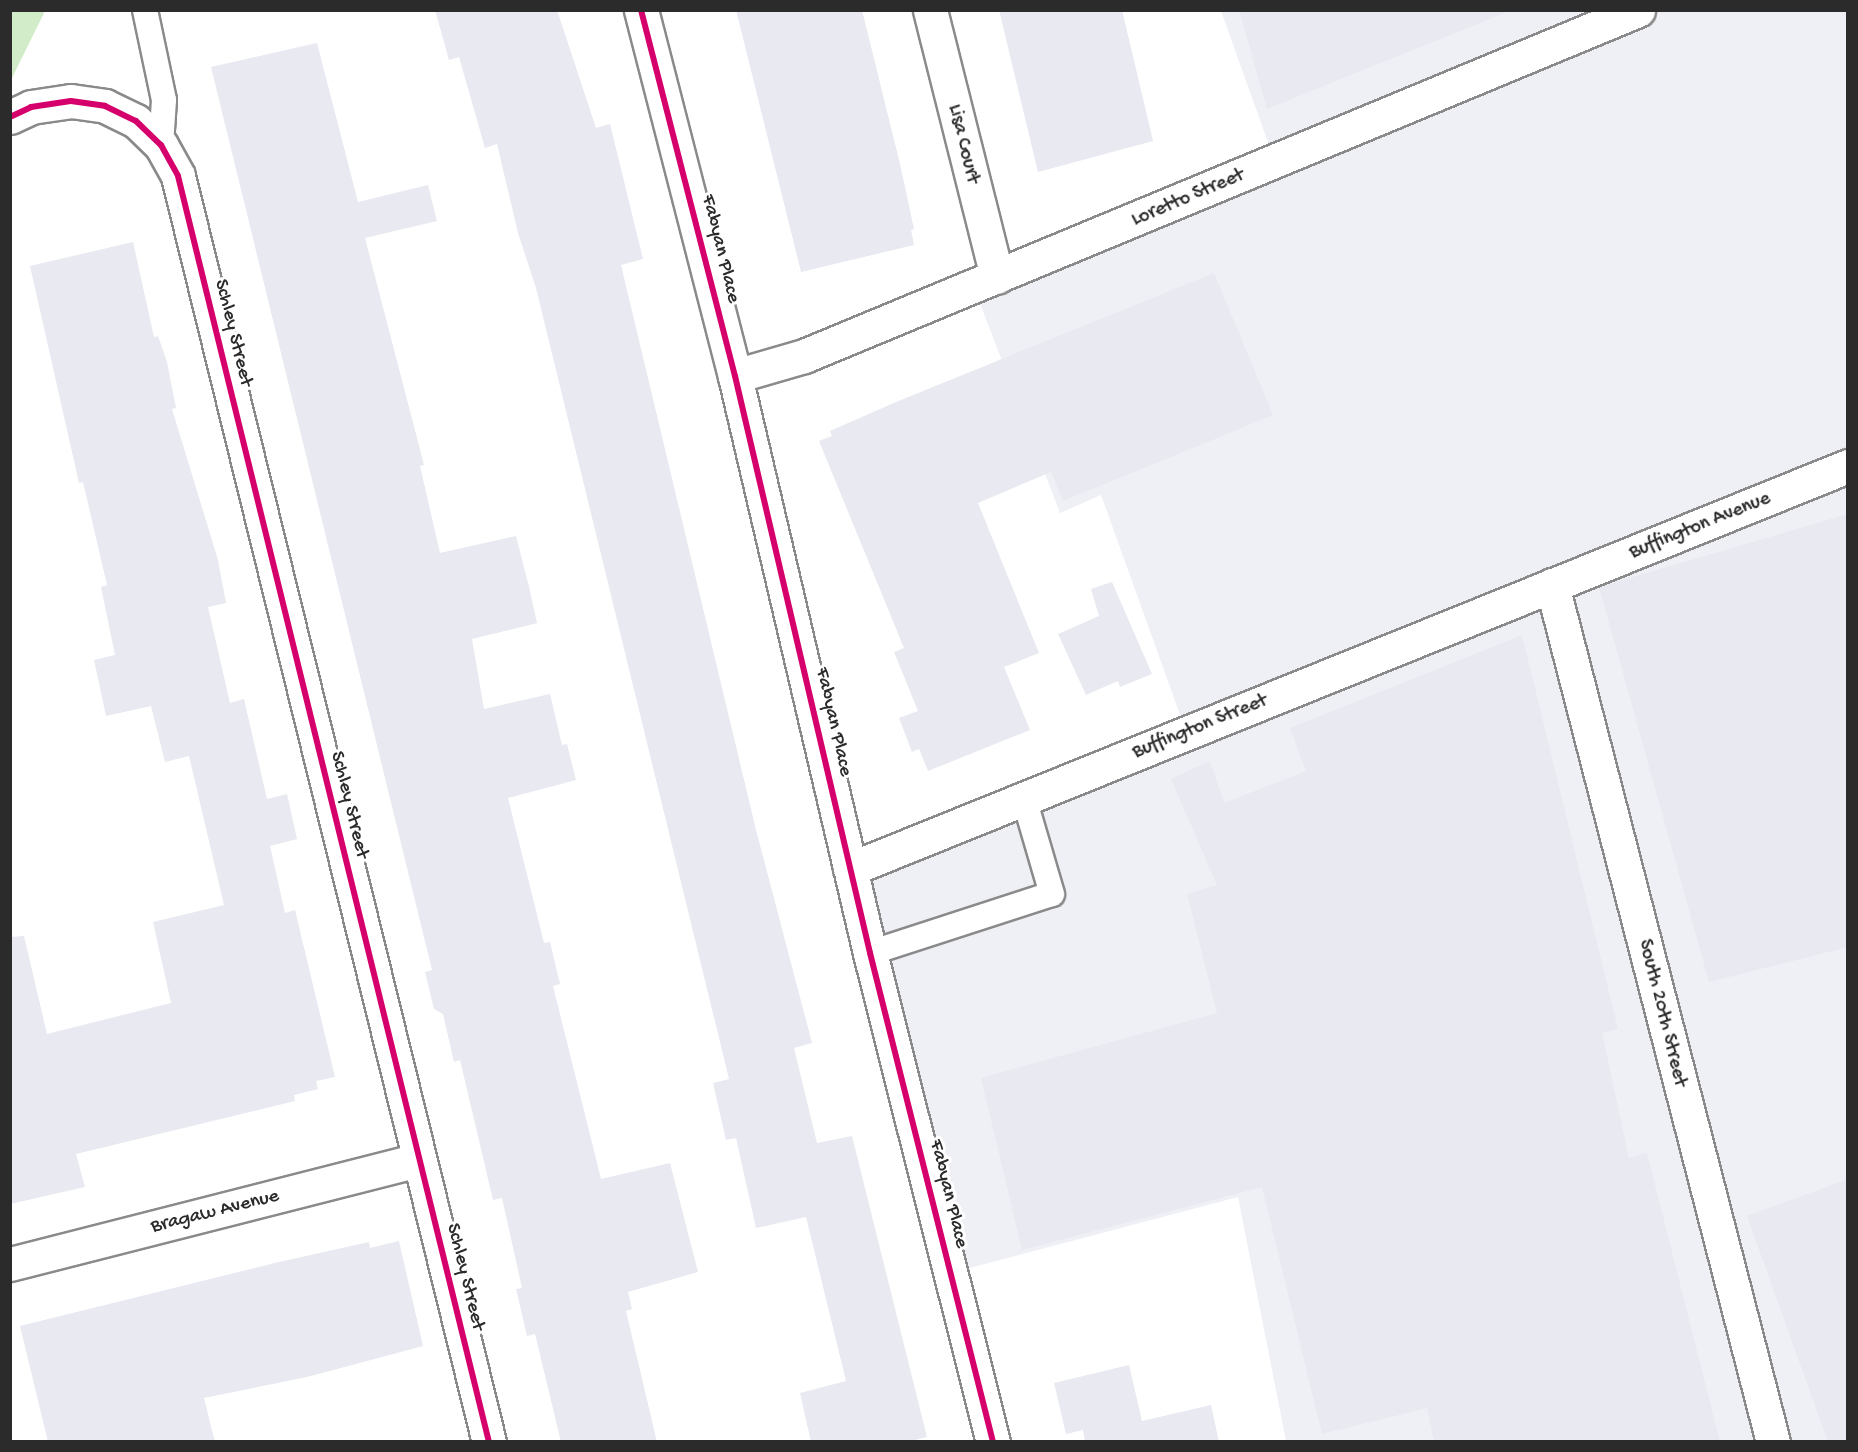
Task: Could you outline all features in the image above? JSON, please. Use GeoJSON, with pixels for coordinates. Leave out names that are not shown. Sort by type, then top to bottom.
{"type":"FeatureCollection","features":[{"type":"Feature","properties":{"kind":"street","name":"Fabyan Place"},"geometry":{"type":"LineString","coordinates":[[641,10],[735,376],[849,868],[993,1442]]}},
{"type":"Feature","properties":{"kind":"street","name":"Lisa Court"},"geometry":{"type":"LineString","coordinates":[[930,10],[997,277]]}},
{"type":"Feature","properties":{"kind":"street","name":"Loretto Street"},"geometry":{"type":"LineString","coordinates":[[735,376],[804,356],[1638,10]]}},
{"type":"Feature","properties":{"kind":"street","name":"Schley Street"},"geometry":{"type":"LineString","coordinates":[[10,117],[31,107],[70,101],[105,106],[136,121],[161,145],[178,176],[489,1442]]}},
{"type":"Feature","properties":{"kind":"street","name":"Buffington Avenue"},"geometry":{"type":"LineString","coordinates":[[1552,585],[1848,466]]}},
{"type":"Feature","properties":{"kind":"street","name":"Buffington Street"},"geometry":{"type":"LineString","coordinates":[[849,868],[1552,585]]}},
{"type":"Feature","properties":{"kind":"street","name":"South 20th Street"},"geometry":{"type":"LineString","coordinates":[[1552,585],[1773,1442]]}},
{"type":"Feature","properties":{"kind":"street","name":"Bragaw Avenue"},"geometry":{"type":"LineString","coordinates":[[10,1264],[419,1160]]}},
{"type":"Feature","properties":{"kind":"lane"},"geometry":{"type":"LineString","coordinates":[[146,10],[164,100],[161,145]]}},
{"type":"Feature","properties":{"kind":"lane"},"geometry":{"type":"LineString","coordinates":[[870,953],[1052,894],[1024,798]]}},
{"type":"Feature","properties":{"kind":"shaded area"},"geometry":{"type":"Polygon","coordinates":[[[1221,11],[1847,11],[1847,1441],[1286,1441],[1238,1197],[947,1274],[860,853],[1183,723],[1101,495],[1060,513],[976,293],[1274,159],[1221,11]]]}},
{"type":"Feature","properties":{"kind":"green space"},"geometry":{"type":"Polygon","coordinates":[[[10,11],[45,11],[11,80],[10,11]]]}},
{"type":"Feature","properties":{"kind":"building"},"geometry":{"type":"Polygon","coordinates":[[[435,10],[557,10],[596,128],[610,124],[643,259],[621,265],[756,830],[812,1043],[794,1048],[817,1143],[852,1136],[927,1437],[907,1442],[811,1442],[800,1393],[846,1381],[806,1217],[756,1228],[736,1138],[726,1140],[713,1083],[729,1079],[536,288],[518,233],[497,144],[485,148],[459,57],[449,60],[435,10]]]}},
{"type":"Feature","properties":{"kind":"building"},"geometry":{"type":"Polygon","coordinates":[[[736,10],[862,10],[900,164],[914,229],[911,230],[914,245],[801,272],[736,10]]]}},
{"type":"Feature","properties":{"kind":"building"},"geometry":{"type":"Polygon","coordinates":[[[999,10],[1122,10],[1153,141],[1038,172],[999,10]]]}},
{"type":"Feature","properties":{"kind":"building"},"geometry":{"type":"Polygon","coordinates":[[[1239,10],[1507,10],[1507,12],[1267,109],[1239,10]]]}},
{"type":"Feature","properties":{"kind":"building"},"geometry":{"type":"Polygon","coordinates":[[[317,43],[358,202],[428,185],[437,221],[365,238],[424,465],[420,466],[440,553],[516,536],[529,587],[537,623],[472,639],[484,709],[550,694],[562,745],[567,744],[576,780],[508,798],[544,943],[550,942],[560,984],[553,986],[601,1179],[670,1163],[698,1272],[628,1292],[632,1309],[626,1311],[657,1442],[561,1442],[535,1334],[527,1336],[516,1289],[522,1288],[502,1198],[493,1200],[460,1060],[454,1062],[443,1014],[434,1009],[425,972],[432,970],[211,67],[317,43]]]}},
{"type":"Feature","properties":{"kind":"building"},"geometry":{"type":"Polygon","coordinates":[[[133,242],[154,337],[158,336],[167,362],[176,408],[172,409],[218,560],[226,603],[208,607],[230,703],[244,699],[267,799],[287,794],[297,839],[270,846],[285,913],[295,910],[335,1077],[316,1081],[318,1089],[294,1095],[295,1101],[76,1154],[85,1187],[10,1204],[10,937],[24,936],[47,1034],[171,1003],[153,922],[224,905],[189,756],[165,762],[151,706],[106,716],[94,660],[115,655],[101,587],[107,585],[83,482],[79,483],[30,266],[133,242]]]}},
{"type":"Feature","properties":{"kind":"building"},"geometry":{"type":"Polygon","coordinates":[[[1214,273],[1273,415],[1063,501],[1051,472],[978,503],[1039,653],[1004,667],[1030,730],[928,771],[919,749],[912,752],[899,718],[918,711],[894,652],[904,648],[819,441],[832,436],[830,431],[896,402],[1214,273]]]}},
{"type":"Feature","properties":{"kind":"building"},"geometry":{"type":"Polygon","coordinates":[[[1848,514],[1848,947],[1709,982],[1599,587],[1848,514]]]}},
{"type":"Feature","properties":{"kind":"building"},"geometry":{"type":"Polygon","coordinates":[[[1112,582],[1152,674],[1120,687],[1118,681],[1086,695],[1058,634],[1099,616],[1091,589],[1112,582]]]}},
{"type":"Feature","properties":{"kind":"building"},"geometry":{"type":"Polygon","coordinates":[[[1522,635],[1618,1029],[1602,1033],[1629,1158],[1647,1153],[1720,1442],[1434,1442],[1427,1408],[1322,1434],[1262,1187],[1022,1250],[981,1078],[1217,1013],[1187,894],[1217,885],[1171,779],[1210,761],[1224,803],[1306,771],[1290,728],[1522,635]]]}},
{"type":"Feature","properties":{"kind":"building"},"geometry":{"type":"Polygon","coordinates":[[[1848,1179],[1848,1442],[1828,1442],[1747,1216],[1848,1179]]]}},
{"type":"Feature","properties":{"kind":"building"},"geometry":{"type":"Polygon","coordinates":[[[399,1241],[423,1346],[307,1377],[204,1398],[215,1442],[48,1442],[20,1326],[279,1262],[369,1242],[370,1248],[399,1241]]]}},
{"type":"Feature","properties":{"kind":"building"},"geometry":{"type":"Polygon","coordinates":[[[1129,1365],[1142,1421],[1211,1405],[1219,1442],[1085,1442],[1083,1430],[1066,1434],[1054,1383],[1129,1365]]]}},
{"type":"Feature","properties":{"kind":"cycle path"},"geometry":{"type":"LineString","coordinates":[[641,10],[735,376],[870,953],[993,1442]]}},
{"type":"Feature","properties":{"kind":"cycle path"},"geometry":{"type":"LineString","coordinates":[[10,117],[31,107],[71,101],[105,106],[136,121],[161,145],[178,176],[489,1442]]}}]}
